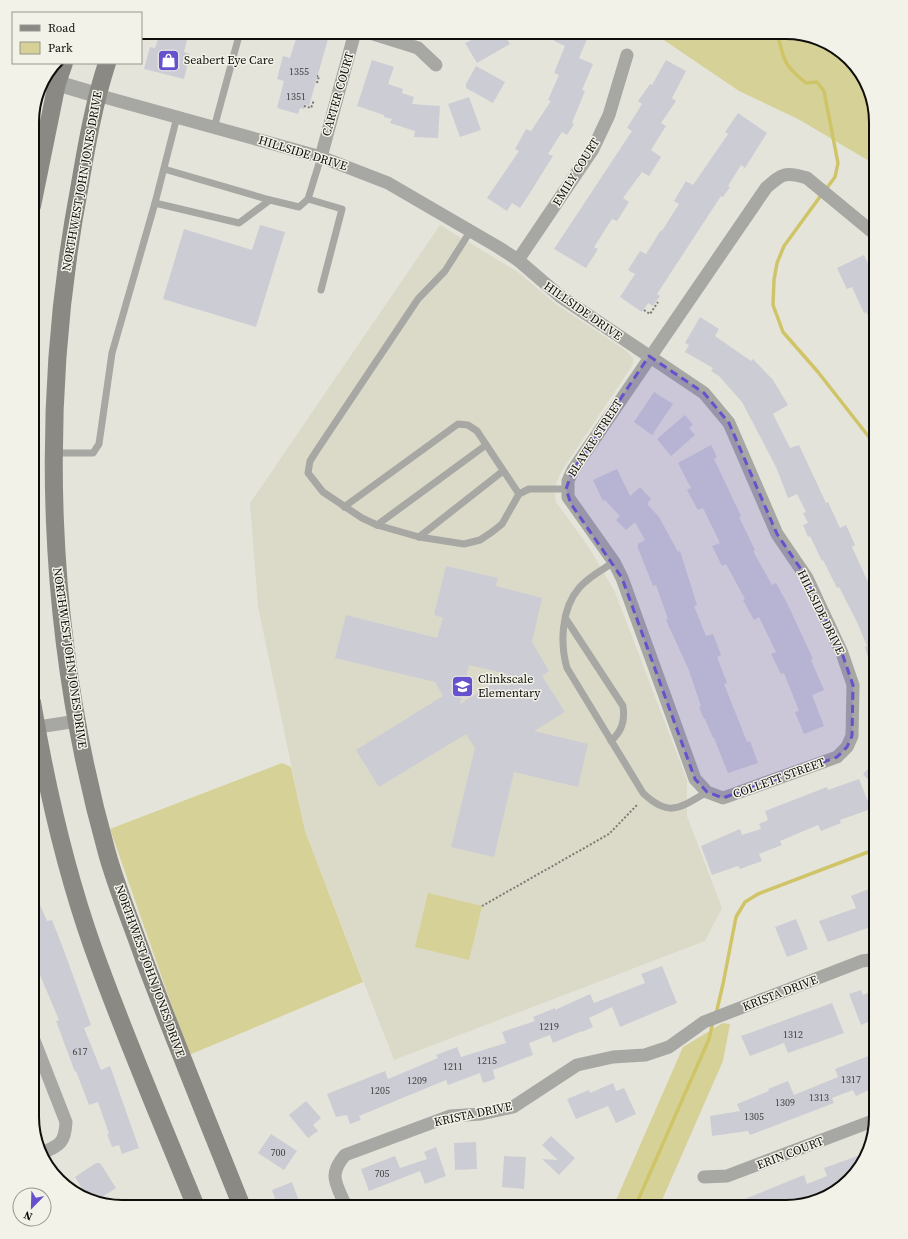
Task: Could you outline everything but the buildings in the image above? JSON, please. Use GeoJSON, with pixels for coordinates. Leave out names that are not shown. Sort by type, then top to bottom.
{"type":"FeatureCollection","features":[{"type":"Feature","properties":{"kind":"main road"},"geometry":{"type":"LineString","coordinates":[[51,80],[63,64]]}},
{"type":"Feature","properties":{"kind":"main road","name":"NORTHWEST JOHN JONES DRIVE"},"geometry":{"type":"LineString","coordinates":[[107,64],[97,95],[68,249],[58,333],[53,453],[54,523],[59,596],[76,721],[108,854],[168,1024],[239,1200]]}},
{"type":"Feature","properties":{"kind":"main road"},"geometry":{"type":"LineString","coordinates":[[39,157],[50,82]]}},
{"type":"Feature","properties":{"kind":"main road"},"geometry":{"type":"LineString","coordinates":[[39,748],[67,866],[93,948],[193,1200]]}},
{"type":"Feature","properties":{"kind":"street","name":"CARTER COURT"},"geometry":{"type":"LineString","coordinates":[[321,157],[353,39]]}},
{"type":"Feature","properties":{"kind":"street"},"geometry":{"type":"LineString","coordinates":[[389,39],[418,48],[436,66]]}},
{"type":"Feature","properties":{"kind":"street","name":"EMILY COURT"},"geometry":{"type":"LineString","coordinates":[[518,260],[593,149],[609,115],[627,55]]}},
{"type":"Feature","properties":{"kind":"street"},"geometry":{"type":"LineString","coordinates":[[50,81],[97,95]]}},
{"type":"Feature","properties":{"kind":"street","name":"HILLSIDE DRIVE"},"geometry":{"type":"LineString","coordinates":[[97,95],[321,157],[388,183],[471,230],[518,260],[557,294],[704,393],[729,424],[777,534],[807,578],[842,653],[853,685],[852,736],[847,747]]}},
{"type":"Feature","properties":{"kind":"street","name":"BLAYKE STREET"},"geometry":{"type":"LineString","coordinates":[[707,792],[695,780],[622,578],[614,562],[571,504],[566,488],[573,470],[649,356],[766,188],[782,174],[794,174],[807,178],[869,229]]}},
{"type":"Feature","properties":{"kind":"street"},"geometry":{"type":"LineString","coordinates":[[39,726],[76,721]]}},
{"type":"Feature","properties":{"kind":"street","name":"COLLETT STREET"},"geometry":{"type":"LineString","coordinates":[[707,792],[723,798],[837,757],[847,747]]}},
{"type":"Feature","properties":{"kind":"street","name":"KRISTA DRIVE"},"geometry":{"type":"LineString","coordinates":[[343,1200],[334,1177],[335,1166],[344,1154],[450,1116],[481,1114],[513,1107],[577,1065],[613,1057],[645,1055],[669,1047],[704,1022],[862,961],[869,960]]}},
{"type":"Feature","properties":{"kind":"street"},"geometry":{"type":"LineString","coordinates":[[39,1053],[66,1122],[66,1136],[58,1146],[46,1151]]}},
{"type":"Feature","properties":{"kind":"street","name":"ERIN COURT"},"geometry":{"type":"LineString","coordinates":[[704,1177],[728,1176],[869,1122]]}},
{"type":"Feature","properties":{"kind":"lane"},"geometry":{"type":"LineString","coordinates":[[214,128],[238,39]]}},
{"type":"Feature","properties":{"kind":"lane"},"geometry":{"type":"LineString","coordinates":[[53,453],[93,452],[99,444],[112,352],[137,261],[155,203],[176,117]]}},
{"type":"Feature","properties":{"kind":"lane"},"geometry":{"type":"LineString","coordinates":[[164,169],[299,207],[308,199],[321,157]]}},
{"type":"Feature","properties":{"kind":"lane"},"geometry":{"type":"LineString","coordinates":[[308,199],[342,209],[321,290]]}},
{"type":"Feature","properties":{"kind":"lane"},"geometry":{"type":"LineString","coordinates":[[155,203],[239,224],[270,200]]}},
{"type":"Feature","properties":{"kind":"lane"},"geometry":{"type":"LineString","coordinates":[[471,230],[445,271],[418,299],[310,462],[308,473],[322,492],[344,507],[378,525],[419,537],[464,544],[480,540],[502,524],[520,494],[529,489],[566,488]]}},
{"type":"Feature","properties":{"kind":"lane"},"geometry":{"type":"LineString","coordinates":[[344,507],[458,424],[468,425],[477,431],[520,494]]}},
{"type":"Feature","properties":{"kind":"lane"},"geometry":{"type":"LineString","coordinates":[[378,525],[486,445]]}},
{"type":"Feature","properties":{"kind":"lane"},"geometry":{"type":"LineString","coordinates":[[419,537],[503,470]]}},
{"type":"Feature","properties":{"kind":"lane"},"geometry":{"type":"LineString","coordinates":[[614,562],[578,588],[570,605],[563,639],[563,655],[567,668],[643,793],[654,804],[668,808],[681,807],[707,792]]}},
{"type":"Feature","properties":{"kind":"lane"},"geometry":{"type":"LineString","coordinates":[[566,619],[623,706],[624,721],[617,735],[611,741]]}},
{"type":"Feature","properties":{"kind":"path"},"geometry":{"type":"LineString","coordinates":[[317,76],[319,76],[317,83]]}},
{"type":"Feature","properties":{"kind":"path"},"geometry":{"type":"LineString","coordinates":[[304,106],[312,108],[314,100]]}},
{"type":"Feature","properties":{"kind":"path"},"geometry":{"type":"LineString","coordinates":[[644,310],[650,314],[658,302]]}},
{"type":"Feature","properties":{"kind":"path"},"geometry":{"type":"LineString","coordinates":[[482,906],[610,834],[637,805]]}},
{"type":"Feature","properties":{"kind":"highlighted area"},"geometry":{"type":"Polygon","coordinates":[[[649,356],[704,393],[729,423],[777,534],[807,578],[842,653],[853,685],[852,736],[847,747],[837,757],[723,798],[707,792],[695,779],[622,578],[571,504],[566,489],[573,470],[649,356]]]}},
{"type":"Feature","properties":{"kind":"shaded area","name":"Clinkscale Elementary"},"geometry":{"type":"Polygon","coordinates":[[[440,225],[518,272],[556,304],[625,350],[633,358],[633,364],[630,369],[561,472],[555,487],[555,496],[556,502],[588,546],[615,592],[687,780],[687,816],[722,908],[705,941],[394,1060],[305,831],[258,607],[250,503],[440,225]]]}},
{"type":"Feature","properties":{"kind":"green space"},"geometry":{"type":"Polygon","coordinates":[[[662,39],[791,39],[818,45],[828,50],[845,63],[852,71],[863,90],[869,122],[869,161],[798,119],[739,91],[662,39]]]}},
{"type":"Feature","properties":{"kind":"green space"},"geometry":{"type":"Polygon","coordinates":[[[282,763],[291,767],[305,831],[363,982],[189,1055],[110,829],[282,763]]]}},
{"type":"Feature","properties":{"kind":"green space"},"geometry":{"type":"Polygon","coordinates":[[[428,893],[482,906],[469,960],[415,947],[428,893]]]}},
{"type":"Feature","properties":{"kind":"green space"},"geometry":{"type":"Polygon","coordinates":[[[723,1023],[730,1024],[723,1061],[662,1200],[616,1200],[683,1047],[723,1023]]]}},
{"type":"Feature","properties":{"kind":"waterway"},"geometry":{"type":"LineString","coordinates":[[779,39],[785,60],[792,71],[806,83],[817,82],[824,91],[838,163],[835,177],[826,189]]}},
{"type":"Feature","properties":{"kind":"waterway"},"geometry":{"type":"LineString","coordinates":[[822,194],[784,246],[777,263],[774,280],[773,305],[783,332],[818,372],[869,437]]}},
{"type":"Feature","properties":{"kind":"waterway"},"geometry":{"type":"LineString","coordinates":[[716,1014],[736,917],[745,902],[758,894],[869,852]]}},
{"type":"Feature","properties":{"kind":"waterway"},"geometry":{"type":"LineString","coordinates":[[638,1200],[709,1039],[713,1022]]}},
{"type":"Feature","properties":{"kind":"place","name":"Seabert Eye Care"},"geometry":{"type":"Point","coordinates":[168,60]}},
{"type":"Feature","properties":{"kind":"place","name":"Clinkscale Elementary"},"geometry":{"type":"Point","coordinates":[463,686]}}]}
